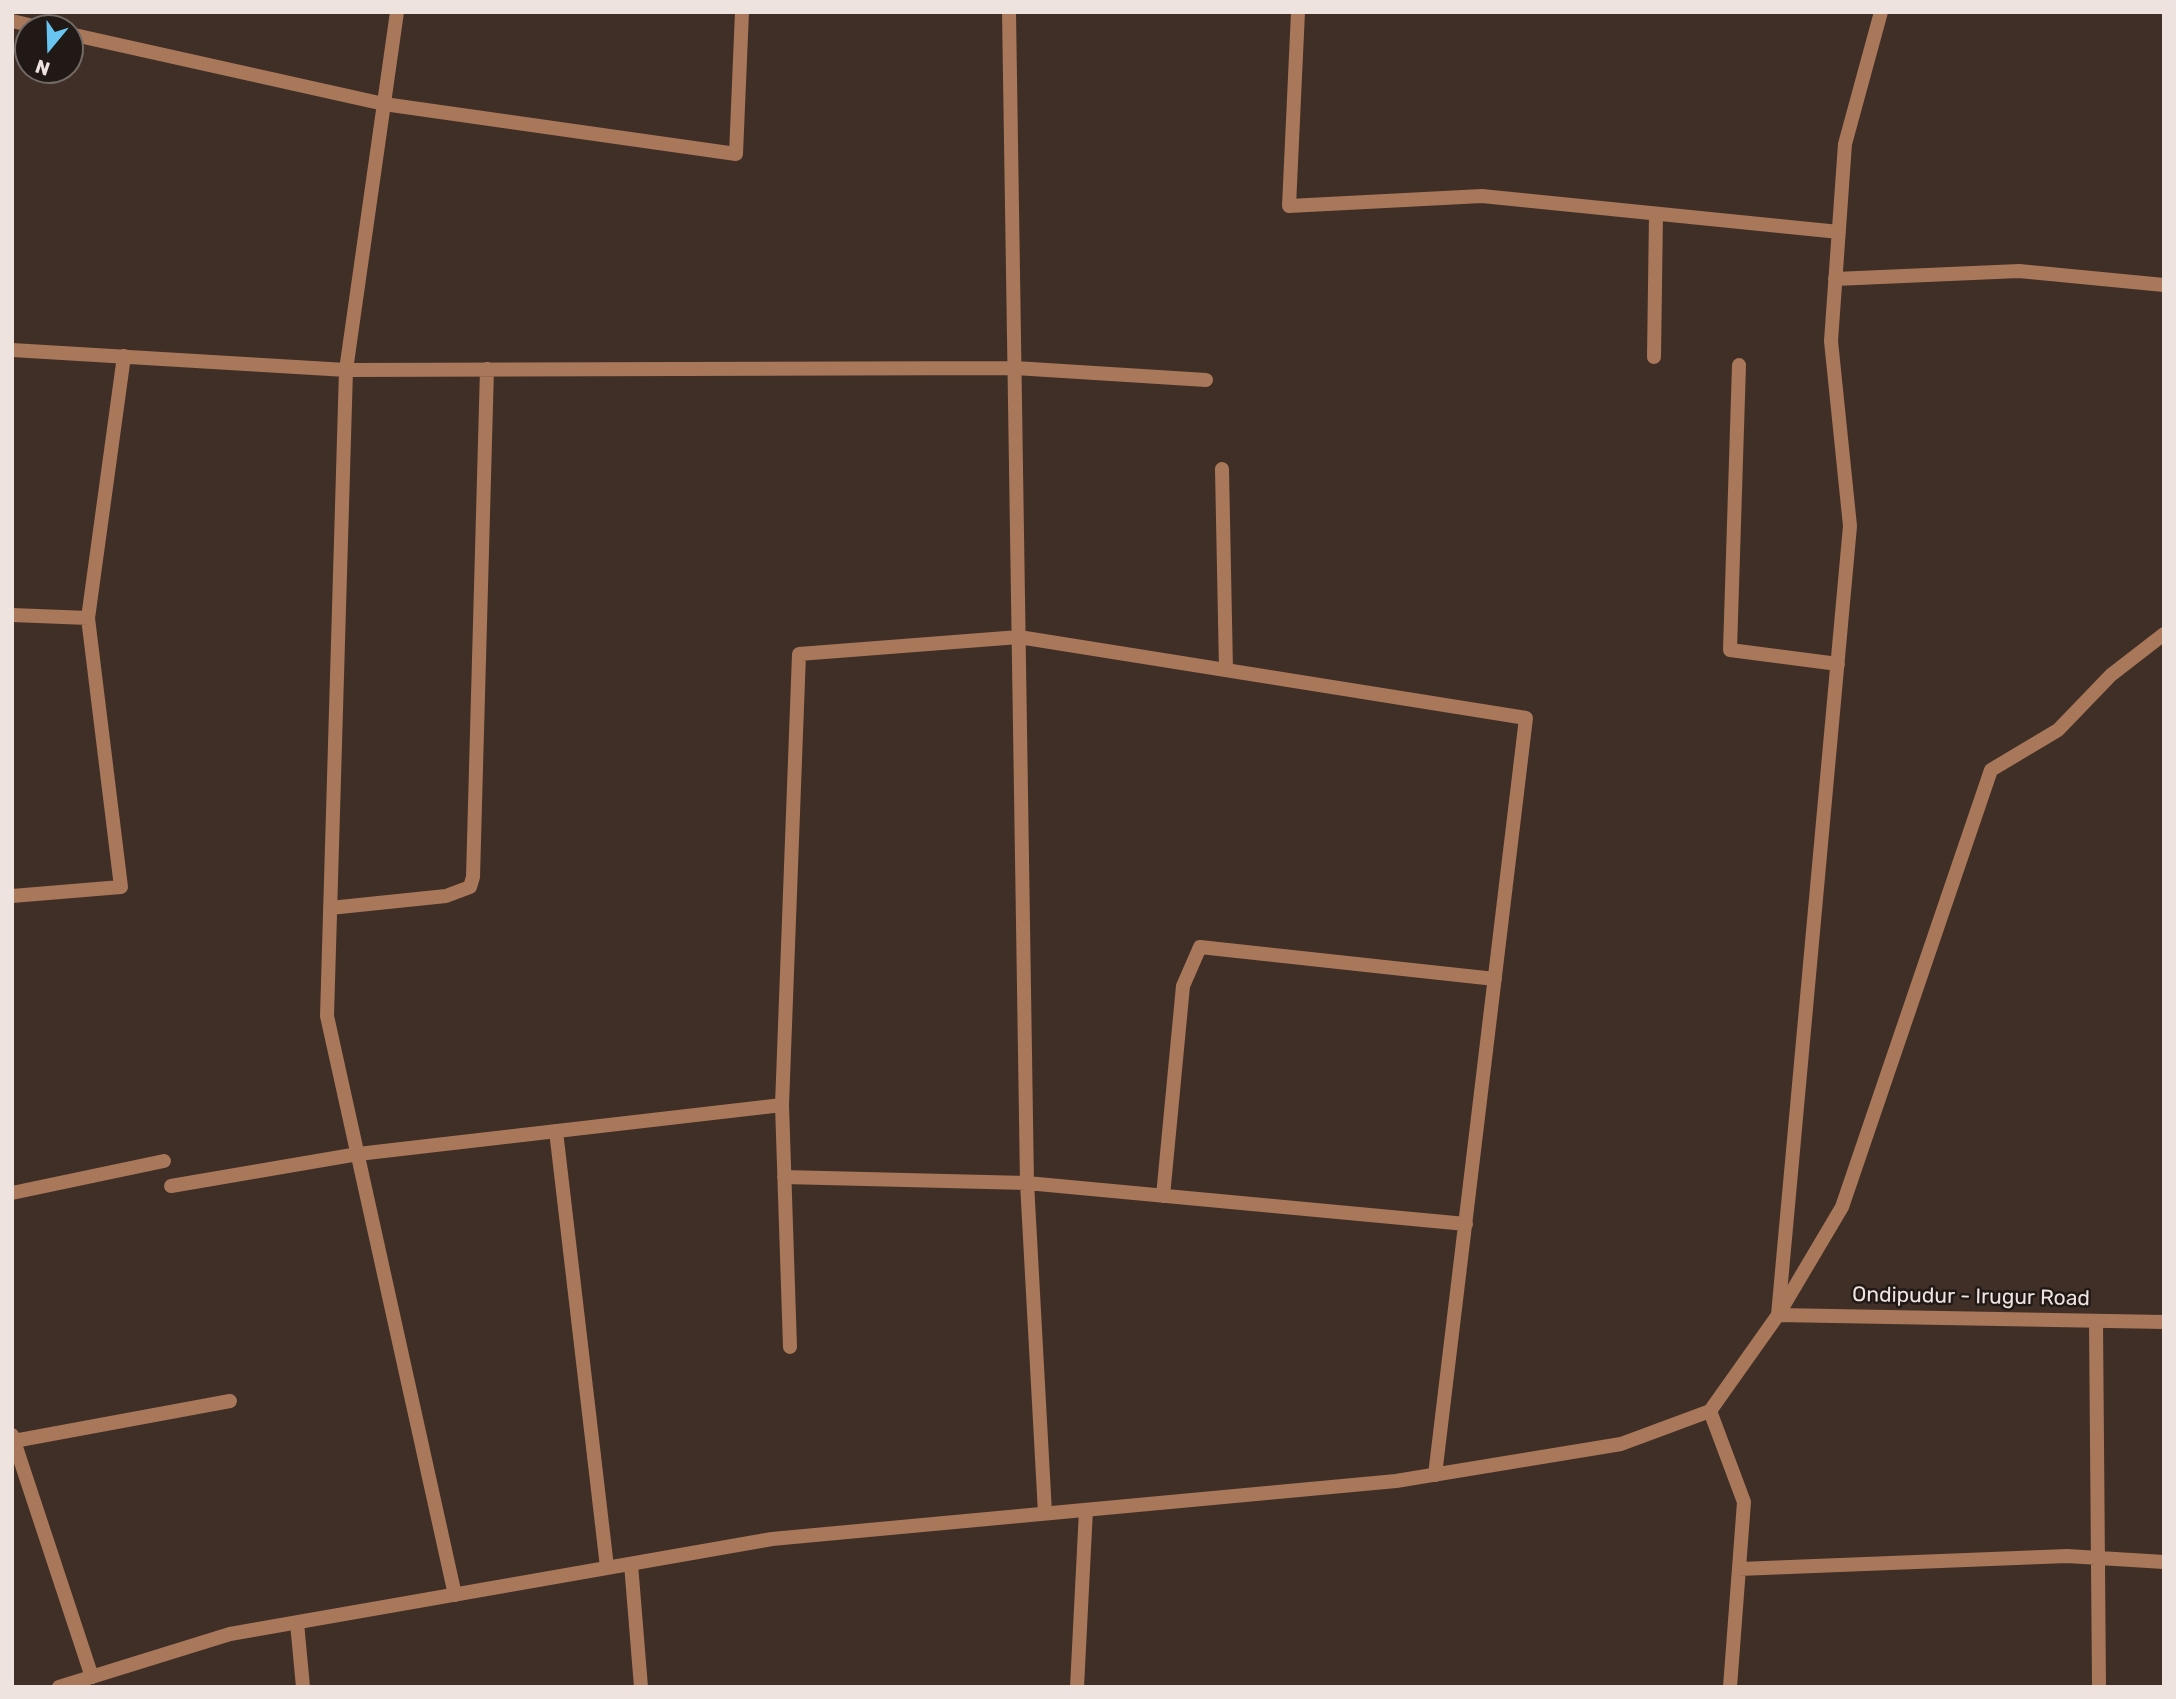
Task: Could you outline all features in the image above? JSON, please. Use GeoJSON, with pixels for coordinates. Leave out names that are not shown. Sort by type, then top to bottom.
{"type":"FeatureCollection","features":[{"type":"Feature","properties":{"kind":"street"},"geometry":{"type":"LineString","coordinates":[[397,12],[346,370],[327,1016],[455,1595]]}},
{"type":"Feature","properties":{"kind":"street"},"geometry":{"type":"LineString","coordinates":[[84,37],[384,104],[736,154],[743,12]]}},
{"type":"Feature","properties":{"kind":"street"},"geometry":{"type":"LineString","coordinates":[[1009,12],[1027,1184],[1045,1513]]}},
{"type":"Feature","properties":{"kind":"street"},"geometry":{"type":"LineString","coordinates":[[1298,12],[1289,206],[1482,196],[1839,232]]}},
{"type":"Feature","properties":{"kind":"street"},"geometry":{"type":"LineString","coordinates":[[1778,1315],[1850,526],[1830,341],[1845,144],[1881,12]]}},
{"type":"Feature","properties":{"kind":"street"},"geometry":{"type":"LineString","coordinates":[[1654,356],[1656,214]]}},
{"type":"Feature","properties":{"kind":"street"},"geometry":{"type":"LineString","coordinates":[[1835,278],[2019,271],[2164,285]]}},
{"type":"Feature","properties":{"kind":"street"},"geometry":{"type":"LineString","coordinates":[[12,351],[346,370],[1015,369],[1206,380]]}},
{"type":"Feature","properties":{"kind":"street"},"geometry":{"type":"LineString","coordinates":[[12,896],[121,887],[88,618],[124,356]]}},
{"type":"Feature","properties":{"kind":"street"},"geometry":{"type":"LineString","coordinates":[[1739,365],[1730,650],[1838,664]]}},
{"type":"Feature","properties":{"kind":"street"},"geometry":{"type":"LineString","coordinates":[[331,908],[446,896],[470,887],[473,877],[487,369]]}},
{"type":"Feature","properties":{"kind":"street"},"geometry":{"type":"LineString","coordinates":[[1222,469],[1226,670]]}},
{"type":"Feature","properties":{"kind":"street"},"geometry":{"type":"LineString","coordinates":[[12,615],[88,618]]}},
{"type":"Feature","properties":{"kind":"street"},"geometry":{"type":"LineString","coordinates":[[59,1687],[230,1634],[772,1539],[1435,1475],[1621,1444],[1710,1411],[1778,1315],[1842,1208],[1991,770],[2058,730],[2111,675],[2164,634]]}},
{"type":"Feature","properties":{"kind":"street"},"geometry":{"type":"LineString","coordinates":[[790,1347],[782,1105],[799,654],[1019,637],[1526,719],[1435,1475]]}},
{"type":"Feature","properties":{"kind":"street"},"geometry":{"type":"LineString","coordinates":[[1163,1196],[1183,986],[1200,947],[1495,979]]}},
{"type":"Feature","properties":{"kind":"street"},"geometry":{"type":"LineString","coordinates":[[171,1186],[358,1154],[782,1105]]}},
{"type":"Feature","properties":{"kind":"street"},"geometry":{"type":"LineString","coordinates":[[556,1131],[607,1567]]}},
{"type":"Feature","properties":{"kind":"street"},"geometry":{"type":"LineString","coordinates":[[12,1193],[164,1161]]}},
{"type":"Feature","properties":{"kind":"street"},"geometry":{"type":"LineString","coordinates":[[784,1177],[1027,1184],[1466,1224]]}},
{"type":"Feature","properties":{"kind":"street","name":"Ondipudur - Irugur Road"},"geometry":{"type":"LineString","coordinates":[[1778,1315],[2164,1322]]}},
{"type":"Feature","properties":{"kind":"street"},"geometry":{"type":"LineString","coordinates":[[2096,1321],[2099,1687]]}},
{"type":"Feature","properties":{"kind":"street"},"geometry":{"type":"LineString","coordinates":[[92,1677],[13,1438],[230,1401]]}},
{"type":"Feature","properties":{"kind":"street"},"geometry":{"type":"LineString","coordinates":[[1710,1411],[1744,1502],[1730,1687]]}},
{"type":"Feature","properties":{"kind":"street"},"geometry":{"type":"LineString","coordinates":[[1077,1687],[1086,1510]]}},
{"type":"Feature","properties":{"kind":"street"},"geometry":{"type":"LineString","coordinates":[[1739,1569],[2067,1556],[2164,1562]]}},
{"type":"Feature","properties":{"kind":"street"},"geometry":{"type":"LineString","coordinates":[[631,1564],[641,1687]]}},
{"type":"Feature","properties":{"kind":"street"},"geometry":{"type":"LineString","coordinates":[[297,1623],[303,1687]]}}]}
